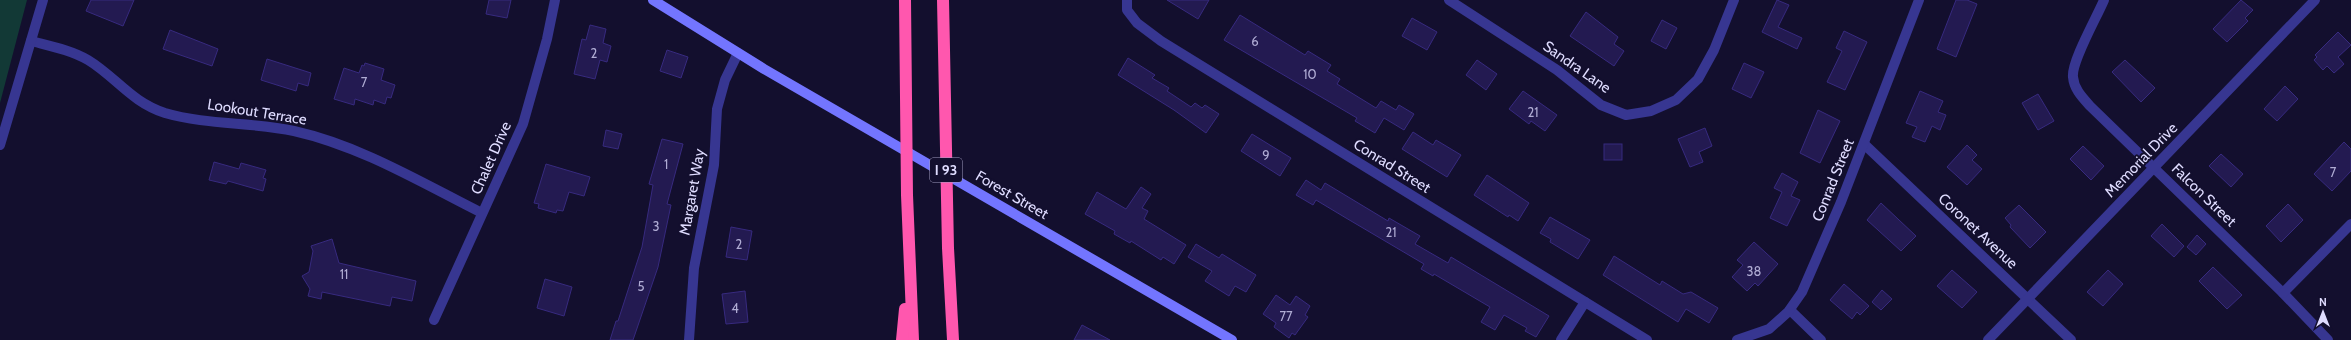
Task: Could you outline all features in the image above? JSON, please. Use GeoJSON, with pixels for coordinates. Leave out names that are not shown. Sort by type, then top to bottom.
{"type":"FeatureCollection","features":[{"type":"Feature","properties":{"kind":"highway"},"geometry":{"type":"LineString","coordinates":[[905,0],[910,264],[913,340]]}},
{"type":"Feature","properties":{"kind":"highway","name":"I 93"},"geometry":{"type":"LineString","coordinates":[[943,0],[948,248],[953,340]]}},
{"type":"Feature","properties":{"kind":"highway"},"geometry":{"type":"LineString","coordinates":[[902,340],[910,264]]}},
{"type":"Feature","properties":{"kind":"highway"},"geometry":{"type":"LineString","coordinates":[[951,307],[956,340]]}},
{"type":"Feature","properties":{"kind":"street"},"geometry":{"type":"LineString","coordinates":[[0,145],[43,0]]}},
{"type":"Feature","properties":{"kind":"street","name":"Chalet Drive"},"geometry":{"type":"LineString","coordinates":[[434,320],[523,124],[543,53],[555,0]]}},
{"type":"Feature","properties":{"kind":"street","name":"Forest Street"},"geometry":{"type":"LineString","coordinates":[[653,0],[764,69],[1232,340]]}},
{"type":"Feature","properties":{"kind":"street","name":"Sandra Lane"},"geometry":{"type":"LineString","coordinates":[[1449,0],[1557,70],[1601,104],[1626,115],[1652,111],[1676,100],[1698,79],[1714,50],[1734,0]]}},
{"type":"Feature","properties":{"kind":"street","name":"Conrad Street"},"geometry":{"type":"LineString","coordinates":[[1737,340],[1769,329],[1790,310],[1814,265],[1864,144],[1919,0]]}},
{"type":"Feature","properties":{"kind":"street","name":"Falcon Street"},"geometry":{"type":"LineString","coordinates":[[2104,0],[2077,59],[2073,76],[2076,90],[2090,106],[2283,293],[2328,340]]}},
{"type":"Feature","properties":{"kind":"street","name":"Memorial Drive"},"geometry":{"type":"LineString","coordinates":[[1988,340],[2316,0]]}},
{"type":"Feature","properties":{"kind":"street","name":"Conrad Street"},"geometry":{"type":"LineString","coordinates":[[1127,5],[1137,23],[1161,41],[1647,340]]}},
{"type":"Feature","properties":{"kind":"street","name":"Lookout Terrace"},"geometry":{"type":"LineString","coordinates":[[31,41],[78,54],[89,61],[128,94],[164,113],[287,130],[338,144],[381,163],[482,213]]}},
{"type":"Feature","properties":{"kind":"street","name":"Margaret Way"},"geometry":{"type":"LineString","coordinates":[[689,340],[694,268],[714,165],[717,109],[725,80],[738,53]]}},
{"type":"Feature","properties":{"kind":"street","name":"Coronet Avenue"},"geometry":{"type":"LineString","coordinates":[[1864,144],[2071,340]]}},
{"type":"Feature","properties":{"kind":"street"},"geometry":{"type":"LineString","coordinates":[[2283,293],[2351,224]]}},
{"type":"Feature","properties":{"kind":"street"},"geometry":{"type":"LineString","coordinates":[[1561,340],[1585,302]]}},
{"type":"Feature","properties":{"kind":"street"},"geometry":{"type":"LineString","coordinates":[[1790,310],[1821,340]]}},
{"type":"Feature","properties":{"kind":"green space"},"geometry":{"type":"Polygon","coordinates":[[[0,0],[27,0],[0,103],[0,0]]]}},
{"type":"Feature","properties":{"kind":"building"},"geometry":{"type":"Polygon","coordinates":[[[91,0],[134,0],[123,26],[86,11],[91,0]]]}},
{"type":"Feature","properties":{"kind":"building"},"geometry":{"type":"Polygon","coordinates":[[[489,0],[511,0],[507,18],[486,14],[489,0]]]}},
{"type":"Feature","properties":{"kind":"building"},"geometry":{"type":"Polygon","coordinates":[[[1167,0],[1209,0],[1198,19],[1167,0]]]}},
{"type":"Feature","properties":{"kind":"building"},"geometry":{"type":"Polygon","coordinates":[[[1777,0],[1789,5],[1778,27],[1802,38],[1797,49],[1762,32],[1777,0]]]}},
{"type":"Feature","properties":{"kind":"building"},"geometry":{"type":"Polygon","coordinates":[[[1956,0],[1967,0],[1977,4],[1956,57],[1937,49],[1956,0]]]}},
{"type":"Feature","properties":{"kind":"building"},"geometry":{"type":"Polygon","coordinates":[[[2241,0],[2253,10],[2245,18],[2248,21],[2227,42],[2213,29],[2241,0]]]}},
{"type":"Feature","properties":{"kind":"building"},"geometry":{"type":"Polygon","coordinates":[[[1586,12],[1618,37],[1614,44],[1624,51],[1614,66],[1570,36],[1586,12]]]}},
{"type":"Feature","properties":{"kind":"building"},"geometry":{"type":"Polygon","coordinates":[[[1240,15],[1305,55],[1308,51],[1331,65],[1327,71],[1340,79],[1337,84],[1376,108],[1381,101],[1396,110],[1399,105],[1414,114],[1404,130],[1384,118],[1375,133],[1355,121],[1357,118],[1224,40],[1240,15]]]}},
{"type":"Feature","properties":{"kind":"building"},"geometry":{"type":"Polygon","coordinates":[[[1412,18],[1437,32],[1427,50],[1402,36],[1412,18]]]}},
{"type":"Feature","properties":{"kind":"building"},"geometry":{"type":"Polygon","coordinates":[[[1662,20],[1677,28],[1666,49],[1651,41],[1662,20]]]}},
{"type":"Feature","properties":{"kind":"building"},"geometry":{"type":"Polygon","coordinates":[[[590,25],[606,29],[603,43],[611,46],[607,62],[600,60],[595,79],[574,74],[582,39],[586,40],[590,25]]]}},
{"type":"Feature","properties":{"kind":"building"},"geometry":{"type":"Polygon","coordinates":[[[170,30],[218,49],[212,66],[163,49],[170,30]]]}},
{"type":"Feature","properties":{"kind":"building"},"geometry":{"type":"Polygon","coordinates":[[[1844,31],[1867,42],[1845,90],[1827,82],[1842,51],[1836,48],[1844,31]]]}},
{"type":"Feature","properties":{"kind":"building"},"geometry":{"type":"Polygon","coordinates":[[[2338,32],[2351,45],[2338,57],[2344,64],[2334,73],[2327,66],[2323,70],[2314,60],[2317,57],[2315,55],[2338,32]]]}},
{"type":"Feature","properties":{"kind":"building"},"geometry":{"type":"Polygon","coordinates":[[[667,50],[688,57],[681,78],[660,71],[667,50]]]}},
{"type":"Feature","properties":{"kind":"building"},"geometry":{"type":"Polygon","coordinates":[[[1128,58],[1155,75],[1152,78],[1169,88],[1167,91],[1191,107],[1195,103],[1202,108],[1205,105],[1219,114],[1206,133],[1174,110],[1118,75],[1128,58]]]}},
{"type":"Feature","properties":{"kind":"building"},"geometry":{"type":"Polygon","coordinates":[[[267,59],[311,73],[308,86],[298,83],[296,91],[261,80],[267,59]]]}},
{"type":"Feature","properties":{"kind":"building"},"geometry":{"type":"Polygon","coordinates":[[[1477,60],[1497,74],[1486,90],[1466,75],[1477,60]]]}},
{"type":"Feature","properties":{"kind":"building"},"geometry":{"type":"Polygon","coordinates":[[[2125,60],[2155,88],[2141,102],[2112,72],[2125,60]]]}},
{"type":"Feature","properties":{"kind":"building"},"geometry":{"type":"Polygon","coordinates":[[[365,63],[384,69],[381,80],[395,85],[391,98],[387,97],[385,104],[374,100],[373,105],[355,99],[354,105],[334,99],[344,68],[359,73],[362,65],[364,66],[365,63]]]}},
{"type":"Feature","properties":{"kind":"building"},"geometry":{"type":"Polygon","coordinates":[[[1744,63],[1764,72],[1751,98],[1732,89],[1744,63]]]}},
{"type":"Feature","properties":{"kind":"building"},"geometry":{"type":"Polygon","coordinates":[[[2285,86],[2298,99],[2277,121],[2264,109],[2285,86]]]}},
{"type":"Feature","properties":{"kind":"building"},"geometry":{"type":"Polygon","coordinates":[[[1523,91],[1557,115],[1545,131],[1531,121],[1529,124],[1509,109],[1523,91]]]}},
{"type":"Feature","properties":{"kind":"building"},"geometry":{"type":"Polygon","coordinates":[[[1920,91],[1943,101],[1938,112],[1946,115],[1940,130],[1932,126],[1925,142],[1912,137],[1917,127],[1906,123],[1920,91]]]}},
{"type":"Feature","properties":{"kind":"building"},"geometry":{"type":"Polygon","coordinates":[[[2038,94],[2054,121],[2038,130],[2022,103],[2038,94]]]}},
{"type":"Feature","properties":{"kind":"building"},"geometry":{"type":"Polygon","coordinates":[[[1818,110],[1840,121],[1820,163],[1800,153],[1818,110]]]}},
{"type":"Feature","properties":{"kind":"building"},"geometry":{"type":"Polygon","coordinates":[[[1705,128],[1712,146],[1699,152],[1703,162],[1690,167],[1678,139],[1705,128]]]}},
{"type":"Feature","properties":{"kind":"building"},"geometry":{"type":"Polygon","coordinates":[[[606,130],[622,134],[618,149],[603,146],[606,130]]]}},
{"type":"Feature","properties":{"kind":"building"},"geometry":{"type":"Polygon","coordinates":[[[1413,132],[1433,145],[1436,140],[1461,155],[1447,177],[1402,149],[1413,132]]]}},
{"type":"Feature","properties":{"kind":"building"},"geometry":{"type":"Polygon","coordinates":[[[1252,134],[1291,158],[1280,176],[1241,151],[1252,134]]]}},
{"type":"Feature","properties":{"kind":"building"},"geometry":{"type":"Polygon","coordinates":[[[662,139],[683,144],[667,204],[671,205],[658,267],[633,340],[610,340],[616,321],[618,321],[642,247],[653,185],[649,184],[662,139]]]}},
{"type":"Feature","properties":{"kind":"building"},"geometry":{"type":"Polygon","coordinates":[[[2344,142],[2351,149],[2351,171],[2332,191],[2314,174],[2344,142]]]}},
{"type":"Feature","properties":{"kind":"building"},"geometry":{"type":"Polygon","coordinates":[[[1604,144],[1622,144],[1622,160],[1604,160],[1604,144]]]}},
{"type":"Feature","properties":{"kind":"building"},"geometry":{"type":"Polygon","coordinates":[[[1967,145],[1977,155],[1972,160],[1982,169],[1967,185],[1947,167],[1967,145]]]}},
{"type":"Feature","properties":{"kind":"building"},"geometry":{"type":"Polygon","coordinates":[[[2083,146],[2104,166],[2091,180],[2070,159],[2083,146]]]}},
{"type":"Feature","properties":{"kind":"building"},"geometry":{"type":"Polygon","coordinates":[[[2221,154],[2243,174],[2231,187],[2209,166],[2221,154]]]}},
{"type":"Feature","properties":{"kind":"building"},"geometry":{"type":"Polygon","coordinates":[[[214,162],[239,169],[241,163],[266,170],[263,178],[266,179],[263,191],[228,181],[226,184],[209,180],[214,162]]]}},
{"type":"Feature","properties":{"kind":"building"},"geometry":{"type":"Polygon","coordinates":[[[546,164],[590,177],[584,196],[569,192],[563,211],[557,210],[556,213],[538,208],[539,204],[534,203],[546,164]]]}},
{"type":"Feature","properties":{"kind":"building"},"geometry":{"type":"Polygon","coordinates":[[[1782,173],[1798,182],[1791,196],[1800,200],[1787,226],[1770,218],[1782,192],[1774,188],[1782,173]]]}},
{"type":"Feature","properties":{"kind":"building"},"geometry":{"type":"Polygon","coordinates":[[[1487,175],[1529,203],[1518,221],[1509,215],[1508,217],[1474,195],[1487,175]]]}},
{"type":"Feature","properties":{"kind":"building"},"geometry":{"type":"Polygon","coordinates":[[[1306,180],[1321,190],[1325,183],[1388,221],[1389,218],[1420,236],[1415,244],[1448,263],[1451,257],[1549,316],[1536,337],[1525,331],[1527,328],[1504,315],[1495,330],[1481,322],[1490,307],[1434,274],[1433,276],[1421,269],[1424,264],[1316,200],[1313,205],[1296,195],[1306,180]]]}},
{"type":"Feature","properties":{"kind":"building"},"geometry":{"type":"Polygon","coordinates":[[[1141,187],[1151,194],[1142,208],[1148,211],[1144,219],[1186,245],[1174,264],[1163,257],[1161,260],[1131,241],[1130,243],[1114,234],[1115,231],[1085,214],[1097,192],[1126,209],[1141,187]]]}},
{"type":"Feature","properties":{"kind":"building"},"geometry":{"type":"Polygon","coordinates":[[[1881,203],[1916,236],[1901,251],[1867,220],[1881,203]]]}},
{"type":"Feature","properties":{"kind":"building"},"geometry":{"type":"Polygon","coordinates":[[[2288,204],[2303,220],[2281,242],[2266,226],[2288,204]]]}},
{"type":"Feature","properties":{"kind":"building"},"geometry":{"type":"Polygon","coordinates":[[[2019,205],[2046,232],[2030,248],[2010,227],[2011,225],[2005,218],[2019,205]]]}},
{"type":"Feature","properties":{"kind":"building"},"geometry":{"type":"Polygon","coordinates":[[[1550,217],[1590,240],[1578,259],[1550,242],[1551,239],[1540,233],[1550,217]]]}},
{"type":"Feature","properties":{"kind":"building"},"geometry":{"type":"Polygon","coordinates":[[[2162,224],[2184,246],[2174,257],[2151,236],[2162,224]]]}},
{"type":"Feature","properties":{"kind":"building"},"geometry":{"type":"Polygon","coordinates":[[[731,227],[752,231],[747,260],[726,257],[731,227]]]}},
{"type":"Feature","properties":{"kind":"building"},"geometry":{"type":"Polygon","coordinates":[[[2197,235],[2206,244],[2196,255],[2187,247],[2197,235]]]}},
{"type":"Feature","properties":{"kind":"building"},"geometry":{"type":"Polygon","coordinates":[[[332,239],[339,263],[416,281],[412,301],[392,297],[390,306],[322,292],[321,299],[308,296],[310,289],[302,276],[309,272],[313,251],[311,246],[332,239]]]}},
{"type":"Feature","properties":{"kind":"building"},"geometry":{"type":"Polygon","coordinates":[[[1754,242],[1778,264],[1758,286],[1755,283],[1747,291],[1732,277],[1743,265],[1737,260],[1754,242]]]}},
{"type":"Feature","properties":{"kind":"building"},"geometry":{"type":"Polygon","coordinates":[[[1196,244],[1219,258],[1222,254],[1256,275],[1246,292],[1235,286],[1229,296],[1205,281],[1212,271],[1188,257],[1196,244]]]}},
{"type":"Feature","properties":{"kind":"building"},"geometry":{"type":"Polygon","coordinates":[[[1614,256],[1660,285],[1662,281],[1683,294],[1691,292],[1718,308],[1709,323],[1686,309],[1678,322],[1603,275],[1614,256]]]}},
{"type":"Feature","properties":{"kind":"building"},"geometry":{"type":"Polygon","coordinates":[[[2213,267],[2242,295],[2227,309],[2199,281],[2213,267]]]}},
{"type":"Feature","properties":{"kind":"building"},"geometry":{"type":"Polygon","coordinates":[[[1952,270],[1977,292],[1962,308],[1937,286],[1952,270]]]}},
{"type":"Feature","properties":{"kind":"building"},"geometry":{"type":"Polygon","coordinates":[[[2108,270],[2123,284],[2103,306],[2087,292],[2108,270]]]}},
{"type":"Feature","properties":{"kind":"building"},"geometry":{"type":"Polygon","coordinates":[[[545,279],[572,287],[564,316],[537,308],[545,279]]]}},
{"type":"Feature","properties":{"kind":"building"},"geometry":{"type":"Polygon","coordinates":[[[1844,284],[1869,306],[1860,315],[1857,312],[1852,319],[1830,300],[1844,284]]]}},
{"type":"Feature","properties":{"kind":"building"},"geometry":{"type":"Polygon","coordinates":[[[1882,290],[1892,299],[1881,310],[1872,302],[1882,290]]]}},
{"type":"Feature","properties":{"kind":"building"},"geometry":{"type":"Polygon","coordinates":[[[745,291],[748,322],[726,324],[722,294],[745,291]]]}},
{"type":"Feature","properties":{"kind":"building"},"geometry":{"type":"Polygon","coordinates":[[[1276,295],[1290,305],[1296,296],[1310,306],[1305,315],[1308,317],[1295,335],[1292,333],[1289,338],[1274,327],[1276,323],[1263,314],[1276,295]]]}},
{"type":"Feature","properties":{"kind":"building"},"geometry":{"type":"Polygon","coordinates":[[[1082,325],[1110,340],[1074,340],[1082,325]]]}}]}
